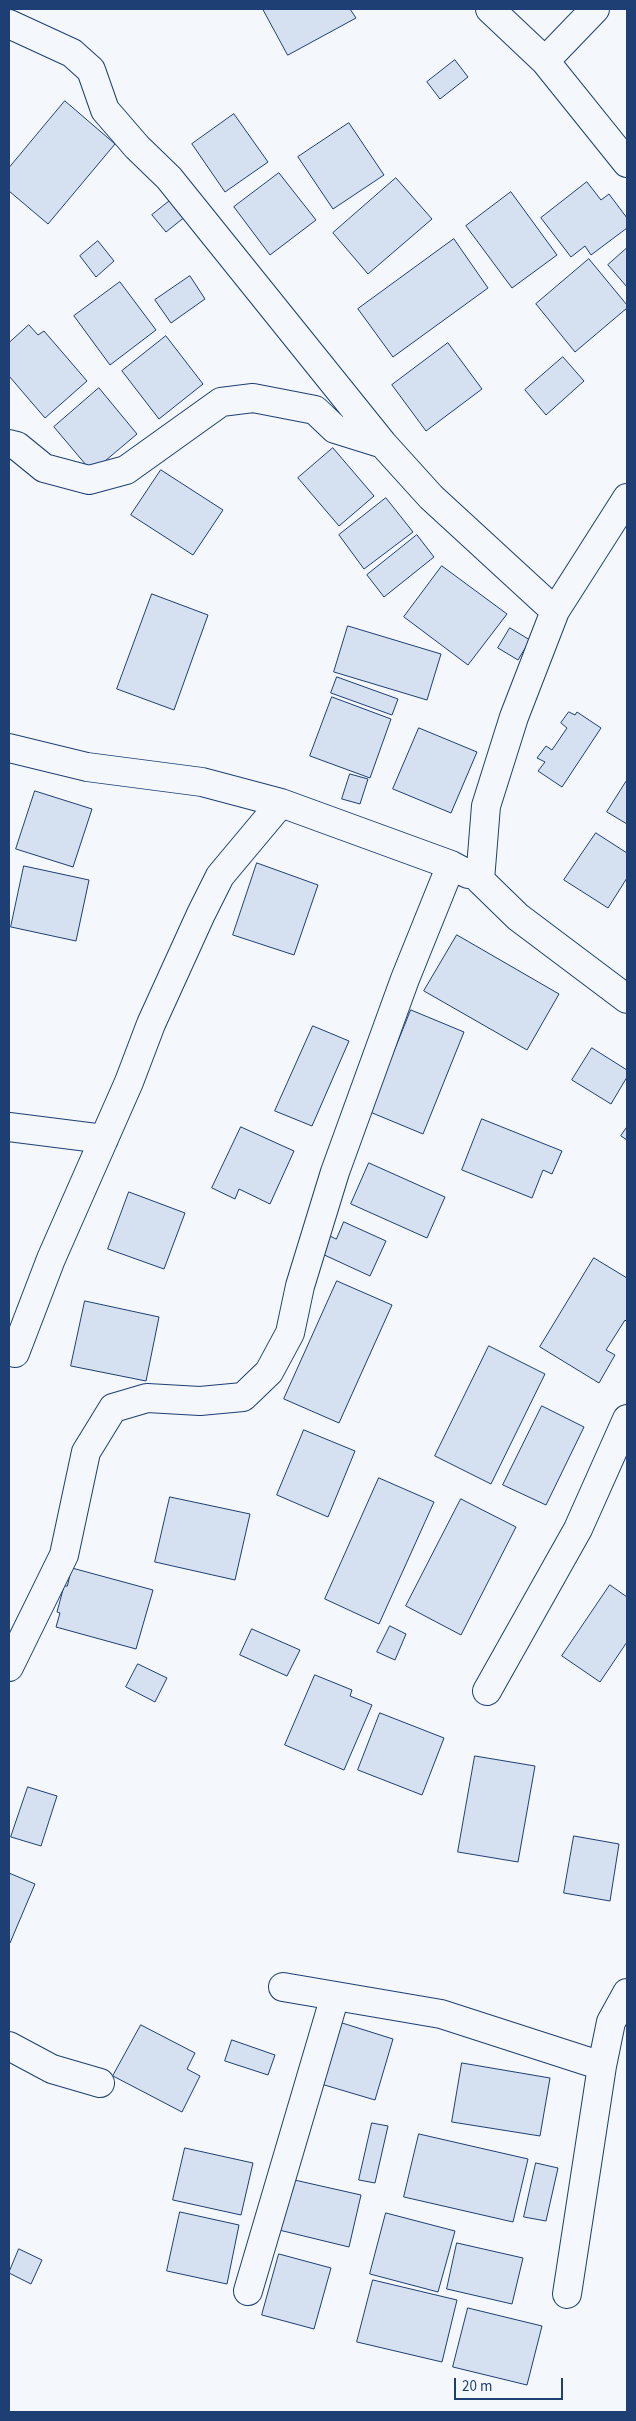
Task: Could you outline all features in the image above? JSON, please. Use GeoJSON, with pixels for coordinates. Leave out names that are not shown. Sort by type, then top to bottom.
{"type":"FeatureCollection","features":[{"type":"Feature","properties":{"kind":"street"},"geometry":{"type":"LineString","coordinates":[[490,9],[546,60],[627,163]]}},
{"type":"Feature","properties":{"kind":"street"},"geometry":{"type":"LineString","coordinates":[[546,60],[595,9]]}},
{"type":"Feature","properties":{"kind":"street"},"geometry":{"type":"LineString","coordinates":[[9,24],[72,53],[91,70],[105,110],[137,146],[170,178],[383,444],[431,497],[555,611]]}},
{"type":"Feature","properties":{"kind":"street"},"geometry":{"type":"LineString","coordinates":[[9,444],[17,446],[44,468],[89,480],[126,470],[222,402],[253,398],[314,410],[335,429],[383,444]]}},
{"type":"Feature","properties":{"kind":"street"},"geometry":{"type":"LineString","coordinates":[[480,880],[486,806],[514,717],[555,611],[627,498]]}},
{"type":"Feature","properties":{"kind":"street"},"geometry":{"type":"LineString","coordinates":[[9,748],[87,766],[202,782],[281,804],[451,865],[480,880],[518,917],[627,999]]}},
{"type":"Feature","properties":{"kind":"street"},"geometry":{"type":"LineString","coordinates":[[15,1353],[51,1259],[129,1082],[151,1024],[220,876],[281,804]]}},
{"type":"Feature","properties":{"kind":"street"},"geometry":{"type":"LineString","coordinates":[[9,1667],[64,1555],[86,1452],[113,1408],[147,1398],[200,1401],[243,1397],[269,1372],[290,1333],[300,1286],[334,1172],[405,980],[451,865]]}},
{"type":"Feature","properties":{"kind":"street"},"geometry":{"type":"LineString","coordinates":[[9,1128],[104,1139]]}},
{"type":"Feature","properties":{"kind":"street"},"geometry":{"type":"LineString","coordinates":[[488,1691],[578,1529],[627,1419]]}},
{"type":"Feature","properties":{"kind":"street"},"geometry":{"type":"LineString","coordinates":[[283,1988],[441,2014],[602,2066]]}},
{"type":"Feature","properties":{"kind":"street"},"geometry":{"type":"LineString","coordinates":[[567,2294],[602,2066],[611,2022],[627,1993]]}},
{"type":"Feature","properties":{"kind":"street"},"geometry":{"type":"LineString","coordinates":[[248,2291],[335,1996]]}},
{"type":"Feature","properties":{"kind":"street"},"geometry":{"type":"LineString","coordinates":[[9,2046],[52,2069],[100,2084]]}},
{"type":"Feature","properties":{"kind":"building"},"geometry":{"type":"Polygon","coordinates":[[[263,9],[350,9],[356,18],[288,55],[263,9]]]}},
{"type":"Feature","properties":{"kind":"building"},"geometry":{"type":"Polygon","coordinates":[[[455,60],[468,77],[440,99],[427,82],[455,60]]]}},
{"type":"Feature","properties":{"kind":"building"},"geometry":{"type":"Polygon","coordinates":[[[65,101],[115,144],[48,224],[9,191],[9,168],[65,101]]]}},
{"type":"Feature","properties":{"kind":"building"},"geometry":{"type":"Polygon","coordinates":[[[234,114],[268,162],[225,192],[192,144],[234,114]]]}},
{"type":"Feature","properties":{"kind":"building"},"geometry":{"type":"Polygon","coordinates":[[[349,123],[384,175],[333,209],[298,157],[349,123]]]}},
{"type":"Feature","properties":{"kind":"building"},"geometry":{"type":"Polygon","coordinates":[[[279,173],[316,220],[270,255],[234,207],[279,173]]]}},
{"type":"Feature","properties":{"kind":"building"},"geometry":{"type":"Polygon","coordinates":[[[396,178],[432,219],[368,274],[333,233],[396,178]]]}},
{"type":"Feature","properties":{"kind":"building"},"geometry":{"type":"Polygon","coordinates":[[[587,182],[601,200],[609,194],[627,218],[627,228],[591,255],[585,246],[571,257],[541,218],[587,182]]]}},
{"type":"Feature","properties":{"kind":"building"},"geometry":{"type":"Polygon","coordinates":[[[511,192],[557,255],[512,288],[466,226],[511,192]]]}},
{"type":"Feature","properties":{"kind":"building"},"geometry":{"type":"Polygon","coordinates":[[[172,199],[186,216],[166,232],[152,215],[172,199]]]}},
{"type":"Feature","properties":{"kind":"building"},"geometry":{"type":"Polygon","coordinates":[[[454,239],[488,288],[393,357],[358,309],[454,239]]]}},
{"type":"Feature","properties":{"kind":"building"},"geometry":{"type":"Polygon","coordinates":[[[98,241],[114,261],[96,277],[80,256],[98,241]]]}},
{"type":"Feature","properties":{"kind":"building"},"geometry":{"type":"Polygon","coordinates":[[[627,248],[627,287],[608,265],[627,248]]]}},
{"type":"Feature","properties":{"kind":"building"},"geometry":{"type":"Polygon","coordinates":[[[589,259],[627,305],[627,308],[575,352],[536,304],[589,259]]]}},
{"type":"Feature","properties":{"kind":"building"},"geometry":{"type":"Polygon","coordinates":[[[190,276],[205,299],[171,323],[155,300],[190,276]]]}},
{"type":"Feature","properties":{"kind":"building"},"geometry":{"type":"Polygon","coordinates":[[[120,282],[156,330],[110,365],[74,316],[120,282]]]}},
{"type":"Feature","properties":{"kind":"building"},"geometry":{"type":"Polygon","coordinates":[[[29,325],[38,335],[44,331],[87,381],[45,418],[9,376],[9,343],[29,325]]]}},
{"type":"Feature","properties":{"kind":"building"},"geometry":{"type":"Polygon","coordinates":[[[166,336],[203,384],[159,419],[122,371],[166,336]]]}},
{"type":"Feature","properties":{"kind":"building"},"geometry":{"type":"Polygon","coordinates":[[[448,343],[482,389],[426,431],[392,385],[448,343]]]}},
{"type":"Feature","properties":{"kind":"building"},"geometry":{"type":"Polygon","coordinates":[[[563,357],[584,381],[546,415],[525,390],[563,357]]]}},
{"type":"Feature","properties":{"kind":"building"},"geometry":{"type":"Polygon","coordinates":[[[99,388],[137,434],[92,472],[54,427],[99,388]]]}},
{"type":"Feature","properties":{"kind":"building"},"geometry":{"type":"Polygon","coordinates":[[[333,448],[374,496],[339,526],[298,478],[333,448]]]}},
{"type":"Feature","properties":{"kind":"building"},"geometry":{"type":"Polygon","coordinates":[[[161,470],[223,510],[193,555],[131,515],[161,470]]]}},
{"type":"Feature","properties":{"kind":"building"},"geometry":{"type":"Polygon","coordinates":[[[386,498],[413,532],[364,569],[339,535],[386,498]]]}},
{"type":"Feature","properties":{"kind":"building"},"geometry":{"type":"Polygon","coordinates":[[[417,535],[434,557],[384,597],[367,575],[417,535]]]}},
{"type":"Feature","properties":{"kind":"building"},"geometry":{"type":"Polygon","coordinates":[[[442,566],[507,614],[468,665],[404,617],[442,566]]]}},
{"type":"Feature","properties":{"kind":"building"},"geometry":{"type":"Polygon","coordinates":[[[152,594],[208,615],[174,710],[117,689],[152,594]]]}},
{"type":"Feature","properties":{"kind":"building"},"geometry":{"type":"Polygon","coordinates":[[[348,626],[441,654],[427,700],[334,672],[348,626]]]}},
{"type":"Feature","properties":{"kind":"building"},"geometry":{"type":"Polygon","coordinates":[[[510,628],[530,640],[518,660],[498,648],[510,628]]]}},
{"type":"Feature","properties":{"kind":"building"},"geometry":{"type":"Polygon","coordinates":[[[337,677],[398,699],[392,715],[331,693],[337,677]]]}},
{"type":"Feature","properties":{"kind":"building"},"geometry":{"type":"Polygon","coordinates":[[[332,697],[391,719],[370,778],[310,756],[332,697]]]}},
{"type":"Feature","properties":{"kind":"building"},"geometry":{"type":"Polygon","coordinates":[[[569,712],[575,715],[577,712],[601,728],[562,787],[538,771],[545,762],[537,758],[546,746],[552,750],[567,728],[561,723],[569,712]]]}},
{"type":"Feature","properties":{"kind":"building"},"geometry":{"type":"Polygon","coordinates":[[[419,728],[477,752],[451,813],[393,789],[419,728]]]}},
{"type":"Feature","properties":{"kind":"building"},"geometry":{"type":"Polygon","coordinates":[[[350,774],[368,779],[360,804],[342,799],[350,774]]]}},
{"type":"Feature","properties":{"kind":"building"},"geometry":{"type":"Polygon","coordinates":[[[627,780],[627,824],[607,812],[627,780]]]}},
{"type":"Feature","properties":{"kind":"building"},"geometry":{"type":"Polygon","coordinates":[[[35,791],[92,809],[73,867],[16,849],[35,791]]]}},
{"type":"Feature","properties":{"kind":"building"},"geometry":{"type":"Polygon","coordinates":[[[596,833],[627,853],[627,878],[608,908],[564,880],[596,833]]]}},
{"type":"Feature","properties":{"kind":"building"},"geometry":{"type":"Polygon","coordinates":[[[257,863],[318,885],[294,955],[233,935],[257,863]]]}},
{"type":"Feature","properties":{"kind":"building"},"geometry":{"type":"Polygon","coordinates":[[[24,866],[89,880],[76,941],[11,927],[24,866]]]}},
{"type":"Feature","properties":{"kind":"building"},"geometry":{"type":"Polygon","coordinates":[[[457,935],[559,994],[527,1050],[424,991],[457,935]]]}},
{"type":"Feature","properties":{"kind":"building"},"geometry":{"type":"Polygon","coordinates":[[[411,1010],[464,1032],[423,1134],[370,1112],[411,1010]]]}},
{"type":"Feature","properties":{"kind":"building"},"geometry":{"type":"Polygon","coordinates":[[[313,1026],[349,1041],[312,1126],[275,1111],[313,1026]]]}},
{"type":"Feature","properties":{"kind":"building"},"geometry":{"type":"Polygon","coordinates":[[[592,1048],[627,1070],[627,1077],[611,1104],[572,1080],[592,1048]]]}},
{"type":"Feature","properties":{"kind":"building"},"geometry":{"type":"Polygon","coordinates":[[[482,1119],[562,1151],[552,1174],[543,1170],[532,1198],[462,1170],[482,1119]]]}},
{"type":"Feature","properties":{"kind":"building"},"geometry":{"type":"Polygon","coordinates":[[[241,1127],[294,1151],[270,1204],[239,1189],[235,1199],[212,1188],[241,1127]]]}},
{"type":"Feature","properties":{"kind":"building"},"geometry":{"type":"Polygon","coordinates":[[[627,1127],[627,1140],[621,1136],[627,1127]]]}},
{"type":"Feature","properties":{"kind":"building"},"geometry":{"type":"Polygon","coordinates":[[[369,1163],[445,1197],[427,1238],[351,1204],[369,1163]]]}},
{"type":"Feature","properties":{"kind":"building"},"geometry":{"type":"Polygon","coordinates":[[[129,1192],[185,1213],[164,1269],[108,1249],[129,1192]]]}},
{"type":"Feature","properties":{"kind":"building"},"geometry":{"type":"Polygon","coordinates":[[[344,1222],[386,1241],[370,1276],[320,1253],[328,1235],[336,1239],[344,1222]]]}},
{"type":"Feature","properties":{"kind":"building"},"geometry":{"type":"Polygon","coordinates":[[[594,1258],[627,1278],[627,1322],[625,1320],[606,1350],[615,1355],[599,1383],[540,1347],[594,1258]]]}},
{"type":"Feature","properties":{"kind":"building"},"geometry":{"type":"Polygon","coordinates":[[[337,1281],[392,1305],[339,1423],[284,1399],[337,1281]]]}},
{"type":"Feature","properties":{"kind":"building"},"geometry":{"type":"Polygon","coordinates":[[[85,1301],[159,1317],[146,1381],[71,1366],[85,1301]]]}},
{"type":"Feature","properties":{"kind":"building"},"geometry":{"type":"Polygon","coordinates":[[[489,1346],[545,1374],[491,1484],[435,1456],[489,1346]]]}},
{"type":"Feature","properties":{"kind":"building"},"geometry":{"type":"Polygon","coordinates":[[[542,1406],[584,1427],[546,1505],[503,1485],[542,1406]]]}},
{"type":"Feature","properties":{"kind":"building"},"geometry":{"type":"Polygon","coordinates":[[[304,1430],[355,1451],[328,1517],[277,1495],[304,1430]]]}},
{"type":"Feature","properties":{"kind":"building"},"geometry":{"type":"Polygon","coordinates":[[[379,1478],[434,1502],[379,1624],[325,1599],[379,1478]]]}},
{"type":"Feature","properties":{"kind":"building"},"geometry":{"type":"Polygon","coordinates":[[[170,1497],[250,1514],[235,1580],[155,1562],[170,1497]]]}},
{"type":"Feature","properties":{"kind":"building"},"geometry":{"type":"Polygon","coordinates":[[[461,1499],[516,1527],[461,1635],[406,1606],[461,1499]]]}},
{"type":"Feature","properties":{"kind":"building"},"geometry":{"type":"Polygon","coordinates":[[[72,1568],[153,1590],[136,1649],[56,1627],[60,1613],[57,1612],[64,1586],[67,1586],[72,1568]]]}},
{"type":"Feature","properties":{"kind":"building"},"geometry":{"type":"Polygon","coordinates":[[[610,1585],[627,1597],[627,1642],[600,1682],[562,1656],[610,1585]]]}},
{"type":"Feature","properties":{"kind":"building"},"geometry":{"type":"Polygon","coordinates":[[[390,1626],[406,1634],[395,1660],[377,1652],[390,1626]]]}},
{"type":"Feature","properties":{"kind":"building"},"geometry":{"type":"Polygon","coordinates":[[[252,1629],[300,1650],[287,1676],[240,1655],[252,1629]]]}},
{"type":"Feature","properties":{"kind":"building"},"geometry":{"type":"Polygon","coordinates":[[[138,1664],[167,1678],[155,1702],[126,1687],[138,1664]]]}},
{"type":"Feature","properties":{"kind":"building"},"geometry":{"type":"Polygon","coordinates":[[[315,1675],[352,1690],[350,1696],[372,1705],[344,1770],[285,1745],[315,1675]]]}},
{"type":"Feature","properties":{"kind":"building"},"geometry":{"type":"Polygon","coordinates":[[[380,1713],[444,1738],[422,1795],[358,1770],[380,1713]]]}},
{"type":"Feature","properties":{"kind":"building"},"geometry":{"type":"Polygon","coordinates":[[[475,1756],[535,1766],[518,1862],[458,1852],[475,1756]]]}},
{"type":"Feature","properties":{"kind":"building"},"geometry":{"type":"Polygon","coordinates":[[[28,1787],[57,1796],[41,1846],[11,1837],[28,1787]]]}},
{"type":"Feature","properties":{"kind":"building"},"geometry":{"type":"Polygon","coordinates":[[[574,1836],[619,1844],[610,1901],[564,1893],[574,1836]]]}},
{"type":"Feature","properties":{"kind":"building"},"geometry":{"type":"Polygon","coordinates":[[[9,1873],[35,1884],[10,1943],[9,1943],[9,1873]]]}},
{"type":"Feature","properties":{"kind":"building"},"geometry":{"type":"Polygon","coordinates":[[[339,2022],[393,2039],[375,2100],[321,2084],[339,2022]]]}},
{"type":"Feature","properties":{"kind":"building"},"geometry":{"type":"Polygon","coordinates":[[[141,2025],[195,2053],[187,2069],[200,2076],[182,2112],[113,2076],[141,2025]]]}},
{"type":"Feature","properties":{"kind":"building"},"geometry":{"type":"Polygon","coordinates":[[[232,2040],[275,2055],[268,2075],[225,2061],[232,2040]]]}},
{"type":"Feature","properties":{"kind":"building"},"geometry":{"type":"Polygon","coordinates":[[[462,2063],[550,2078],[540,2136],[452,2122],[462,2063]]]}},
{"type":"Feature","properties":{"kind":"building"},"geometry":{"type":"Polygon","coordinates":[[[372,2123],[388,2126],[375,2183],[359,2180],[372,2123]]]}},
{"type":"Feature","properties":{"kind":"building"},"geometry":{"type":"Polygon","coordinates":[[[419,2134],[528,2159],[513,2222],[404,2197],[419,2134]]]}},
{"type":"Feature","properties":{"kind":"building"},"geometry":{"type":"Polygon","coordinates":[[[185,2148],[253,2163],[241,2215],[173,2200],[185,2148]]]}},
{"type":"Feature","properties":{"kind":"building"},"geometry":{"type":"Polygon","coordinates":[[[536,2163],[558,2168],[546,2221],[524,2217],[536,2163]]]}},
{"type":"Feature","properties":{"kind":"building"},"geometry":{"type":"Polygon","coordinates":[[[290,2179],[361,2195],[349,2247],[279,2230],[290,2179]]]}},
{"type":"Feature","properties":{"kind":"building"},"geometry":{"type":"Polygon","coordinates":[[[180,2212],[239,2225],[227,2284],[167,2271],[180,2212]]]}},
{"type":"Feature","properties":{"kind":"building"},"geometry":{"type":"Polygon","coordinates":[[[386,2213],[455,2231],[438,2292],[370,2274],[386,2213]]]}},
{"type":"Feature","properties":{"kind":"building"},"geometry":{"type":"Polygon","coordinates":[[[457,2243],[523,2258],[512,2304],[447,2289],[457,2243]]]}},
{"type":"Feature","properties":{"kind":"building"},"geometry":{"type":"Polygon","coordinates":[[[19,2249],[42,2260],[31,2284],[9,2273],[19,2249]]]}},
{"type":"Feature","properties":{"kind":"building"},"geometry":{"type":"Polygon","coordinates":[[[279,2254],[331,2268],[314,2329],[262,2315],[279,2254]]]}},
{"type":"Feature","properties":{"kind":"building"},"geometry":{"type":"Polygon","coordinates":[[[373,2280],[457,2300],[442,2362],[357,2342],[373,2280]]]}},
{"type":"Feature","properties":{"kind":"building"},"geometry":{"type":"Polygon","coordinates":[[[468,2308],[542,2326],[527,2385],[453,2367],[468,2308]]]}}]}
